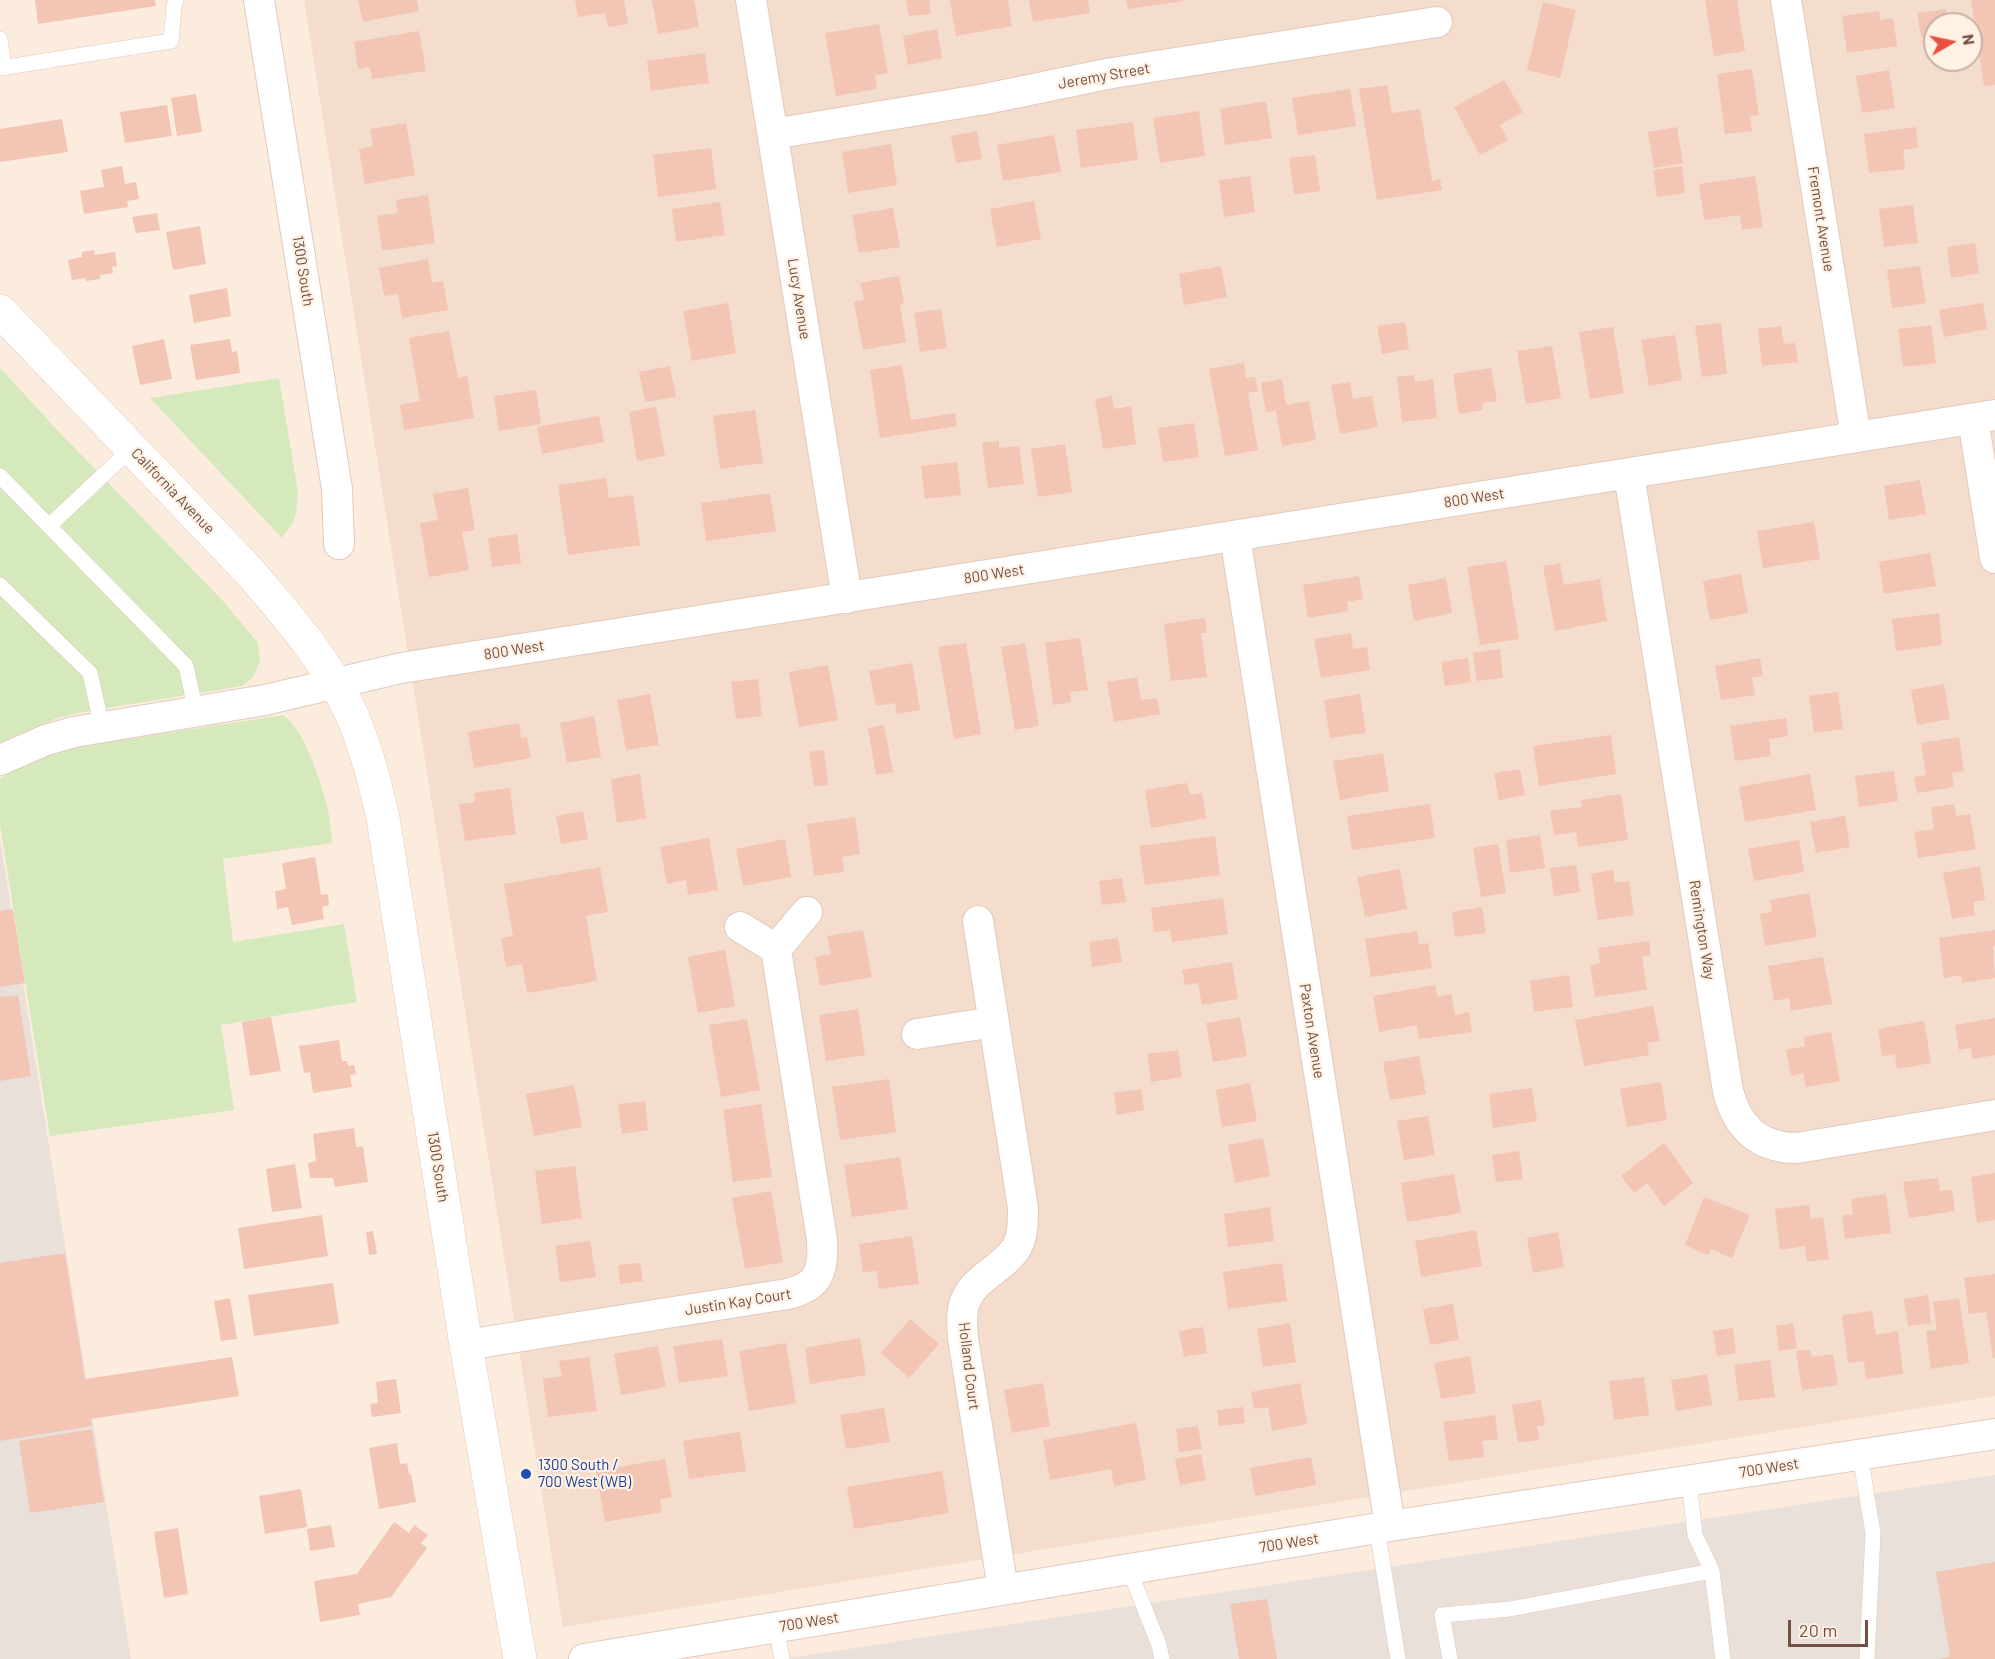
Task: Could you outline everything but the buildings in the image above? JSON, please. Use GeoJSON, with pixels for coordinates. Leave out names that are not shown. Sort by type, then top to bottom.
{"type":"FeatureCollection","features":[{"type":"Feature","properties":{"kind":"main road","name":"California Avenue"},"geometry":{"type":"LineString","coordinates":[[0,311],[274,599],[334,682]]}},
{"type":"Feature","properties":{"kind":"main road","name":"1300 South"},"geometry":{"type":"LineString","coordinates":[[334,682],[359,732],[373,775],[382,818],[466,1345],[520,1659]]}},
{"type":"Feature","properties":{"kind":"street","name":"1300 South"},"geometry":{"type":"LineString","coordinates":[[259,0],[337,489],[339,544]]}},
{"type":"Feature","properties":{"kind":"street","name":"Lucy Avenue"},"geometry":{"type":"LineString","coordinates":[[751,0],[847,598]]}},
{"type":"Feature","properties":{"kind":"street","name":"Fremont Avenue"},"geometry":{"type":"LineString","coordinates":[[1786,0],[1856,438]]}},
{"type":"Feature","properties":{"kind":"street","name":"Jeremy Street"},"geometry":{"type":"LineString","coordinates":[[773,134],[954,105],[1112,73],[1437,21]]}},
{"type":"Feature","properties":{"kind":"street","name":"800 West"},"geometry":{"type":"LineString","coordinates":[[0,760],[46,740],[102,727],[266,700],[334,682],[401,668],[1984,417]]}},
{"type":"Feature","properties":{"kind":"street"},"geometry":{"type":"LineString","coordinates":[[1984,417],[1995,558]]}},
{"type":"Feature","properties":{"kind":"street","name":"Remington Way"},"geometry":{"type":"LineString","coordinates":[[1629,474],[1728,1090],[1735,1113],[1742,1123],[1761,1140],[1772,1146],[1784,1148],[1797,1148],[1995,1115]]}},
{"type":"Feature","properties":{"kind":"street","name":"Paxton Avenue"},"geometry":{"type":"LineString","coordinates":[[1234,536],[1384,1528]]}},
{"type":"Feature","properties":{"kind":"street"},"geometry":{"type":"LineString","coordinates":[[740,927],[776,949],[807,912]]}},
{"type":"Feature","properties":{"kind":"street","name":"Holland Court"},"geometry":{"type":"LineString","coordinates":[[978,921],[1023,1208],[1023,1223],[1016,1248],[970,1292],[964,1305],[962,1321],[1003,1589]]}},
{"type":"Feature","properties":{"kind":"street","name":"Justin Kay Court"},"geometry":{"type":"LineString","coordinates":[[466,1345],[787,1294],[806,1289],[816,1280],[823,1256],[822,1240],[776,949]]}},
{"type":"Feature","properties":{"kind":"street"},"geometry":{"type":"LineString","coordinates":[[917,1034],[993,1022]]}},
{"type":"Feature","properties":{"kind":"street","name":"700 West"},"geometry":{"type":"LineString","coordinates":[[584,1659],[1384,1528],[1995,1434]]}},
{"type":"Feature","properties":{"kind":"lane"},"geometry":{"type":"LineString","coordinates":[[0,39],[2,68],[171,41],[176,0]]}},
{"type":"Feature","properties":{"kind":"lane"},"geometry":{"type":"LineString","coordinates":[[49,526],[132,448]]}},
{"type":"Feature","properties":{"kind":"lane"},"geometry":{"type":"LineString","coordinates":[[0,476],[186,666],[196,712]]}},
{"type":"Feature","properties":{"kind":"lane"},"geometry":{"type":"LineString","coordinates":[[0,585],[90,673],[102,727]]}},
{"type":"Feature","properties":{"kind":"lane"},"geometry":{"type":"LineString","coordinates":[[1860,1455],[1873,1533],[1866,1659]]}},
{"type":"Feature","properties":{"kind":"lane"},"geometry":{"type":"LineString","coordinates":[[1689,1481],[1695,1535],[1712,1571],[1718,1659]]}},
{"type":"Feature","properties":{"kind":"lane"},"geometry":{"type":"LineString","coordinates":[[1384,1528],[1398,1659]]}},
{"type":"Feature","properties":{"kind":"lane"},"geometry":{"type":"LineString","coordinates":[[1128,1569],[1159,1645],[1162,1659]]}},
{"type":"Feature","properties":{"kind":"lane"},"geometry":{"type":"LineString","coordinates":[[1450,1659],[1442,1615],[1510,1609],[1712,1571]]}},
{"type":"Feature","properties":{"kind":"lane"},"geometry":{"type":"LineString","coordinates":[[776,1627],[782,1659]]}},
{"type":"Feature","properties":{"kind":"shaded area"},"geometry":{"type":"Polygon","coordinates":[[[304,0],[1995,0],[1995,1396],[563,1627],[304,0]]]}},
{"type":"Feature","properties":{"kind":"shaded area"},"geometry":{"type":"Polygon","coordinates":[[[0,839],[131,1659],[0,1659],[0,839]]]}},
{"type":"Feature","properties":{"kind":"shaded area"},"geometry":{"type":"Polygon","coordinates":[[[1995,1475],[1995,1659],[782,1659],[1995,1475]]]}},
{"type":"Feature","properties":{"kind":"green space"},"geometry":{"type":"Polygon","coordinates":[[[0,368],[223,601],[258,643],[260,661],[253,677],[242,686],[77,713],[55,719],[0,742],[0,368]]]}},
{"type":"Feature","properties":{"kind":"green space"},"geometry":{"type":"Polygon","coordinates":[[[279,378],[298,492],[296,514],[282,538],[150,398],[279,378]]]}},
{"type":"Feature","properties":{"kind":"green space"},"geometry":{"type":"Polygon","coordinates":[[[283,715],[298,731],[316,770],[328,811],[332,843],[223,859],[233,942],[344,924],[357,1002],[221,1025],[234,1110],[50,1136],[0,825],[0,779],[34,760],[71,748],[283,715]]]}},
{"type":"Feature","properties":{"kind":"place","name":"1300 South / 700 West (WB)"},"geometry":{"type":"Point","coordinates":[526,1474]}}]}
